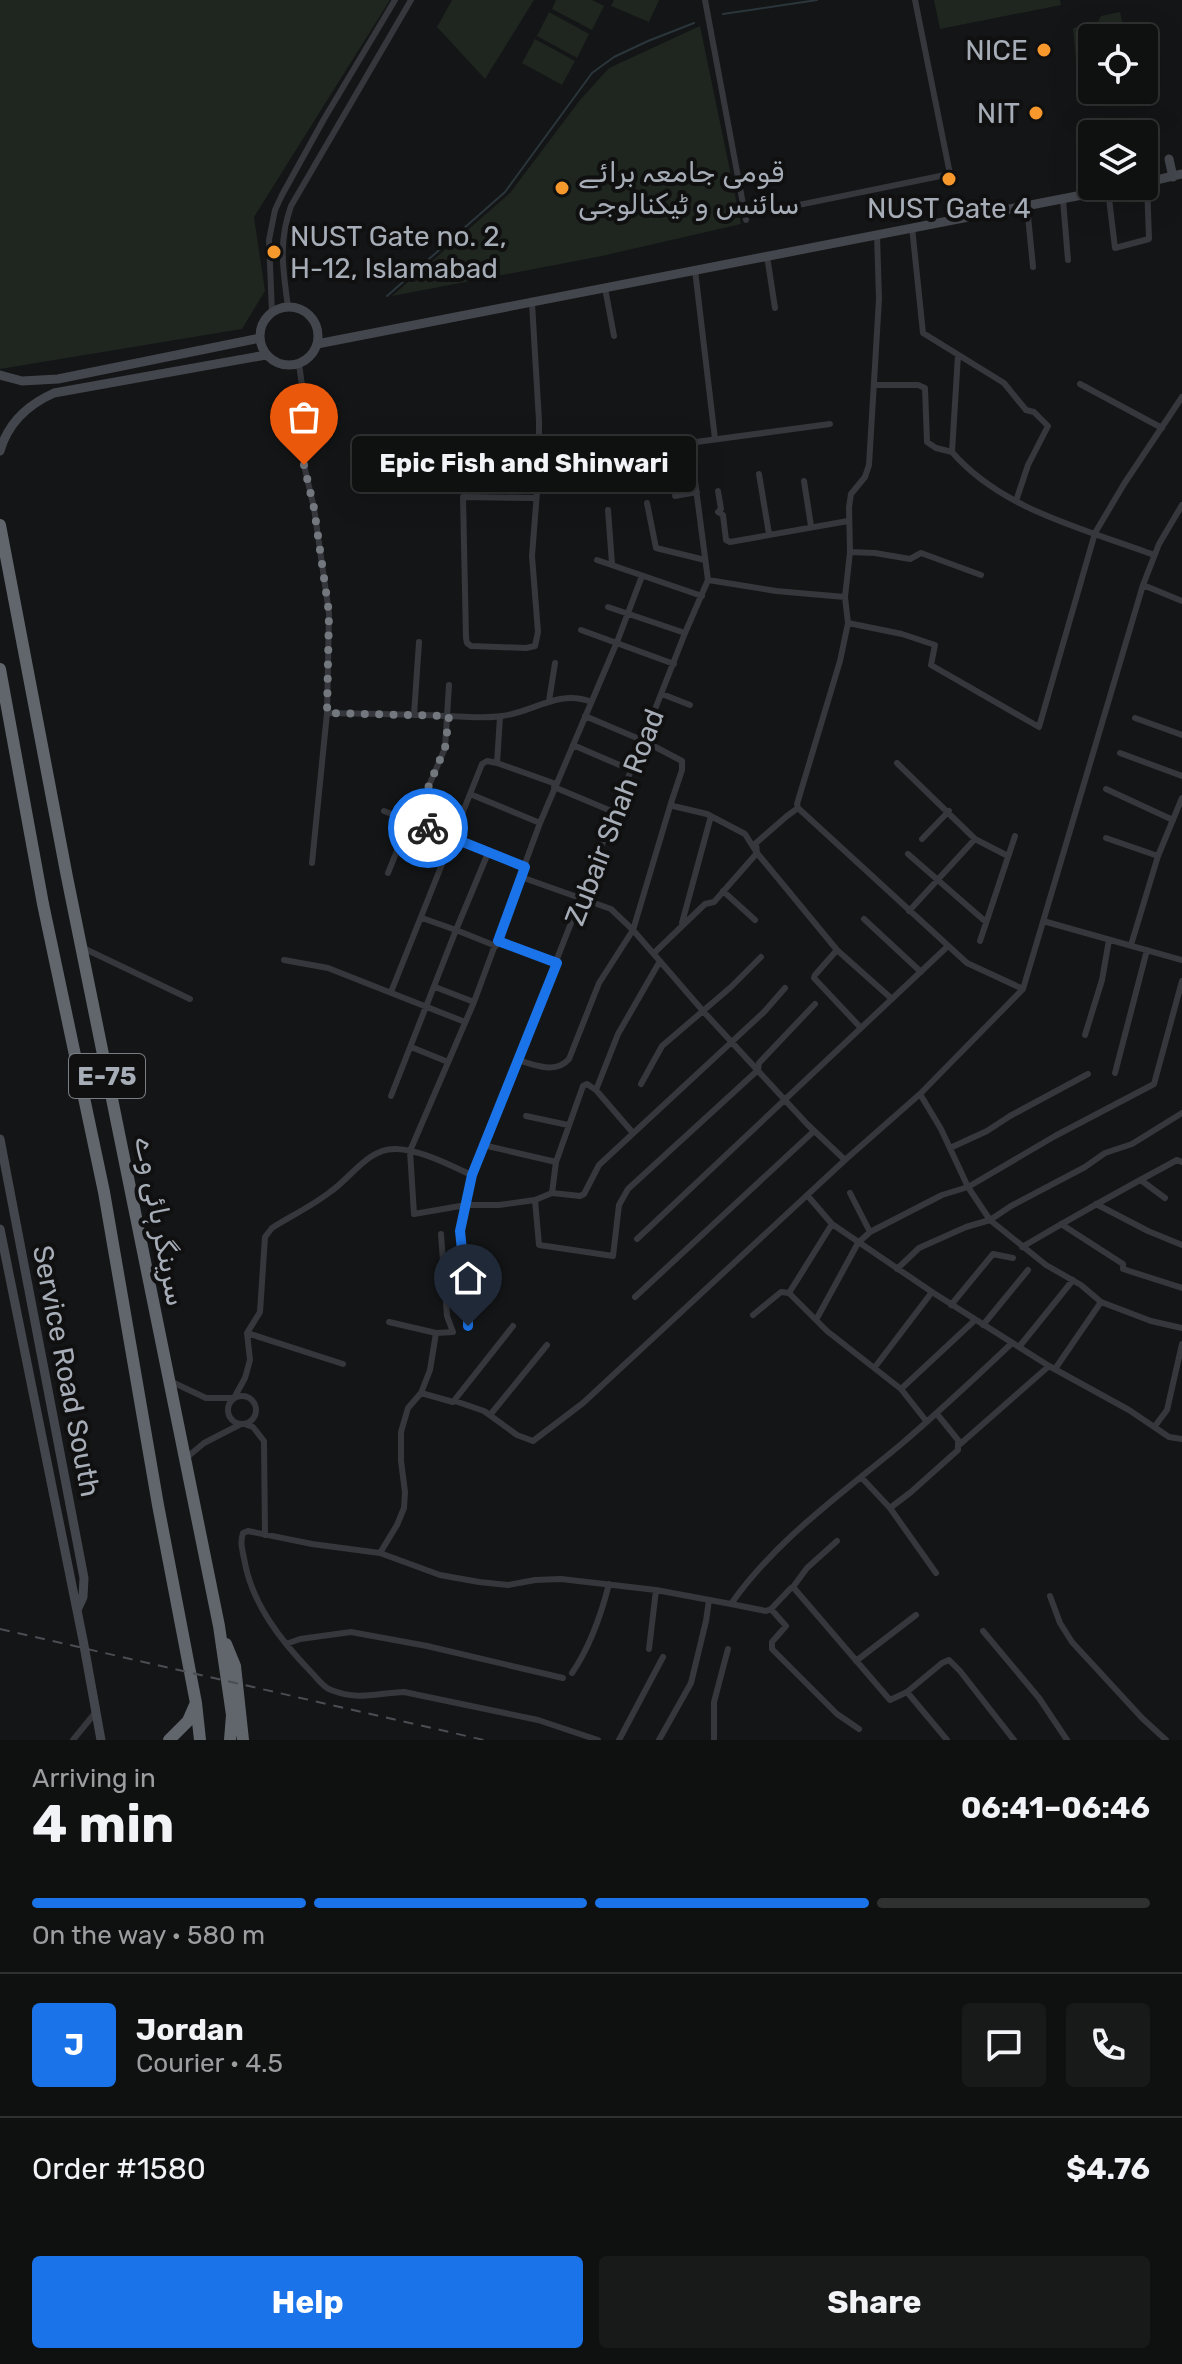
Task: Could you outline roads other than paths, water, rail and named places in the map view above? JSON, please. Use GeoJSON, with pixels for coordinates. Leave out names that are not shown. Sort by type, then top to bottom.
{"type":"FeatureCollection","features":[{"type":"Feature","properties":{"kind":"highway","name":"سرینگر ہائی وے"},"geometry":{"type":"LineString","coordinates":[[0,525],[81,947],[237,1715],[230,1740]]}},
{"type":"Feature","properties":{"kind":"highway","name":"سرینگر ہائی وے"},"geometry":{"type":"LineString","coordinates":[[0,669],[43,904],[104,1192],[200,1740]]}},
{"type":"Feature","properties":{"kind":"highway"},"geometry":{"type":"LineString","coordinates":[[169,1740],[188,1721],[195,1698]]}},
{"type":"Feature","properties":{"kind":"highway"},"geometry":{"type":"LineString","coordinates":[[237,1715],[243,1740]]}},
{"type":"Feature","properties":{"kind":"main road"},"geometry":{"type":"LineString","coordinates":[[1169,159],[1177,176]]}},
{"type":"Feature","properties":{"kind":"main road"},"geometry":{"type":"LineString","coordinates":[[317,344],[1078,197]]}},
{"type":"Feature","properties":{"kind":"main road"},"geometry":{"type":"LineString","coordinates":[[288,307],[302,310],[313,320],[318,335],[317,344],[314,352],[299,364],[281,365],[266,355],[260,338],[265,319],[272,313],[288,307]]}},
{"type":"Feature","properties":{"kind":"main road"},"geometry":{"type":"LineString","coordinates":[[0,375],[22,381],[58,379],[260,338]]}},
{"type":"Feature","properties":{"kind":"main road"},"geometry":{"type":"LineString","coordinates":[[0,451],[6,433],[15,421],[29,407],[54,393],[266,355]]}},
{"type":"Feature","properties":{"kind":"main road","name":"Service Road South"},"geometry":{"type":"LineString","coordinates":[[1,1144],[84,1578],[83,1597],[76,1611]]}},
{"type":"Feature","properties":{"kind":"main road"},"geometry":{"type":"LineString","coordinates":[[0,1229],[101,1740]]}},
{"type":"Feature","properties":{"kind":"street"},"geometry":{"type":"LineString","coordinates":[[272,313],[269,240],[275,210],[324,119],[395,0]]}},
{"type":"Feature","properties":{"kind":"street"},"geometry":{"type":"LineString","coordinates":[[288,307],[281,248],[286,220],[299,191],[411,0]]}},
{"type":"Feature","properties":{"kind":"street"},"geometry":{"type":"LineString","coordinates":[[705,0],[745,218],[950,174]]}},
{"type":"Feature","properties":{"kind":"street"},"geometry":{"type":"LineString","coordinates":[[915,0],[952,184]]}},
{"type":"Feature","properties":{"kind":"street"},"geometry":{"type":"LineString","coordinates":[[359,62],[371,67]]}},
{"type":"Feature","properties":{"kind":"street"},"geometry":{"type":"LineString","coordinates":[[1063,200],[1068,260]]}},
{"type":"Feature","properties":{"kind":"street"},"geometry":{"type":"LineString","coordinates":[[1109,200],[1115,248],[1149,239],[1146,200]]}},
{"type":"Feature","properties":{"kind":"street"},"geometry":{"type":"LineString","coordinates":[[1027,206],[1033,267]]}},
{"type":"Feature","properties":{"kind":"street"},"geometry":{"type":"LineString","coordinates":[[912,227],[923,333],[1004,383],[1026,410],[1034,412],[1048,426],[1028,465],[1016,501]]}},
{"type":"Feature","properties":{"kind":"street"},"geometry":{"type":"LineString","coordinates":[[877,234],[879,299],[875,385],[869,465],[865,477],[851,494],[845,597],[848,623],[840,661],[797,804],[967,963],[1023,989]]}},
{"type":"Feature","properties":{"kind":"street"},"geometry":{"type":"LineString","coordinates":[[767,256],[775,308]]}},
{"type":"Feature","properties":{"kind":"street"},"geometry":{"type":"LineString","coordinates":[[695,270],[715,439]]}},
{"type":"Feature","properties":{"kind":"street"},"geometry":{"type":"LineString","coordinates":[[605,288],[614,336]]}},
{"type":"Feature","properties":{"kind":"street"},"geometry":{"type":"LineString","coordinates":[[532,303],[539,421],[532,556],[538,632],[535,646],[526,648],[471,646],[466,638],[463,497],[535,498]]}},
{"type":"Feature","properties":{"kind":"street"},"geometry":{"type":"LineString","coordinates":[[952,452],[958,355]]}},
{"type":"Feature","properties":{"kind":"street"},"geometry":{"type":"LineString","coordinates":[[299,364],[307,421],[304,465],[314,508],[329,613],[327,713],[312,863]]}},
{"type":"Feature","properties":{"kind":"street"},"geometry":{"type":"LineString","coordinates":[[1080,384],[1162,428]]}},
{"type":"Feature","properties":{"kind":"street"},"geometry":{"type":"LineString","coordinates":[[875,385],[918,385],[925,388],[927,442],[952,452],[966,468],[1005,496],[1154,555]]}},
{"type":"Feature","properties":{"kind":"street"},"geometry":{"type":"LineString","coordinates":[[848,623],[902,634],[935,645],[931,665],[1039,727],[1095,533],[1182,397]]}},
{"type":"Feature","properties":{"kind":"street"},"geometry":{"type":"LineString","coordinates":[[644,449],[830,424]]}},
{"type":"Feature","properties":{"kind":"street","name":"Zubair Shah Road"},"geometry":{"type":"LineString","coordinates":[[468,1326],[460,1231],[472,1175],[708,580],[690,443]]}},
{"type":"Feature","properties":{"kind":"street"},"geometry":{"type":"LineString","coordinates":[[759,474],[769,534]]}},
{"type":"Feature","properties":{"kind":"street"},"geometry":{"type":"LineString","coordinates":[[804,481],[811,526]]}},
{"type":"Feature","properties":{"kind":"street"},"geometry":{"type":"LineString","coordinates":[[718,491],[721,509],[718,512]]}},
{"type":"Feature","properties":{"kind":"street"},"geometry":{"type":"LineString","coordinates":[[675,496],[697,492]]}},
{"type":"Feature","properties":{"kind":"street"},"geometry":{"type":"LineString","coordinates":[[647,503],[656,548],[705,560]]}},
{"type":"Feature","properties":{"kind":"street"},"geometry":{"type":"LineString","coordinates":[[421,1393],[484,1411],[517,1435],[533,1441],[583,1403],[920,1094],[1023,989],[1143,585],[1154,555],[1182,505]]}},
{"type":"Feature","properties":{"kind":"street"},"geometry":{"type":"LineString","coordinates":[[608,510],[612,564]]}},
{"type":"Feature","properties":{"kind":"street"},"geometry":{"type":"LineString","coordinates":[[700,513],[718,512],[723,515],[726,540],[730,542],[848,521]]}},
{"type":"Feature","properties":{"kind":"street"},"geometry":{"type":"LineString","coordinates":[[850,552],[910,559],[921,553],[981,575]]}},
{"type":"Feature","properties":{"kind":"street"},"geometry":{"type":"LineString","coordinates":[[597,560],[702,596]]}},
{"type":"Feature","properties":{"kind":"street"},"geometry":{"type":"LineString","coordinates":[[642,576],[629,614],[540,823],[474,1002],[410,1151],[414,1214],[466,1205],[535,1200],[552,1193],[584,1194],[599,1165],[764,1012],[785,988]]}},
{"type":"Feature","properties":{"kind":"street"},"geometry":{"type":"LineString","coordinates":[[708,580],[776,591],[845,597]]}},
{"type":"Feature","properties":{"kind":"street"},"geometry":{"type":"LineString","coordinates":[[1143,585],[1182,601]]}},
{"type":"Feature","properties":{"kind":"street"},"geometry":{"type":"LineString","coordinates":[[608,607],[685,633]]}},
{"type":"Feature","properties":{"kind":"street"},"geometry":{"type":"LineString","coordinates":[[581,630],[674,664]]}},
{"type":"Feature","properties":{"kind":"street"},"geometry":{"type":"LineString","coordinates":[[414,715],[419,642]]}},
{"type":"Feature","properties":{"kind":"street"},"geometry":{"type":"LineString","coordinates":[[549,701],[555,663]]}},
{"type":"Feature","properties":{"kind":"street"},"geometry":{"type":"LineString","coordinates":[[388,873],[409,821],[422,802],[445,748],[449,685]]}},
{"type":"Feature","properties":{"kind":"street"},"geometry":{"type":"LineString","coordinates":[[662,694],[690,705]]}},
{"type":"Feature","properties":{"kind":"street"},"geometry":{"type":"LineString","coordinates":[[327,713],[500,717],[562,697],[577,697],[591,702]]}},
{"type":"Feature","properties":{"kind":"street"},"geometry":{"type":"LineString","coordinates":[[517,1060],[549,1068],[563,1066],[569,1059],[599,983],[633,930],[682,770],[682,761],[585,716]]}},
{"type":"Feature","properties":{"kind":"street"},"geometry":{"type":"LineString","coordinates":[[497,763],[500,717]]}},
{"type":"Feature","properties":{"kind":"street"},"geometry":{"type":"LineString","coordinates":[[1135,718],[1182,735]]}},
{"type":"Feature","properties":{"kind":"street"},"geometry":{"type":"LineString","coordinates":[[573,745],[631,770]]}},
{"type":"Feature","properties":{"kind":"street"},"geometry":{"type":"LineString","coordinates":[[1120,753],[1182,776]]}},
{"type":"Feature","properties":{"kind":"street"},"geometry":{"type":"LineString","coordinates":[[391,992],[484,761],[555,785],[616,813]]}},
{"type":"Feature","properties":{"kind":"street"},"geometry":{"type":"LineString","coordinates":[[897,763],[975,839],[1008,856]]}},
{"type":"Feature","properties":{"kind":"street"},"geometry":{"type":"LineString","coordinates":[[1106,789],[1173,820]]}},
{"type":"Feature","properties":{"kind":"street"},"geometry":{"type":"LineString","coordinates":[[470,794],[540,823]]}},
{"type":"Feature","properties":{"kind":"street"},"geometry":{"type":"LineString","coordinates":[[1131,945],[1158,856],[1182,798]]}},
{"type":"Feature","properties":{"kind":"street"},"geometry":{"type":"LineString","coordinates":[[671,803],[711,816],[745,834],[757,853],[837,950],[892,999]]}},
{"type":"Feature","properties":{"kind":"street"},"geometry":{"type":"LineString","coordinates":[[654,953],[705,904],[714,902],[757,853],[756,843],[798,808]]}},
{"type":"Feature","properties":{"kind":"street"},"geometry":{"type":"LineString","coordinates":[[384,811],[525,867]]}},
{"type":"Feature","properties":{"kind":"street"},"geometry":{"type":"LineString","coordinates":[[922,839],[949,811]]}},
{"type":"Feature","properties":{"kind":"street"},"geometry":{"type":"LineString","coordinates":[[681,926],[711,816]]}},
{"type":"Feature","properties":{"kind":"street"},"geometry":{"type":"LineString","coordinates":[[980,941],[1015,836]]}},
{"type":"Feature","properties":{"kind":"street"},"geometry":{"type":"LineString","coordinates":[[1106,838],[1158,856]]}},
{"type":"Feature","properties":{"kind":"street"},"geometry":{"type":"LineString","coordinates":[[909,911],[975,839]]}},
{"type":"Feature","properties":{"kind":"street"},"geometry":{"type":"LineString","coordinates":[[391,1096],[488,853]]}},
{"type":"Feature","properties":{"kind":"street"},"geometry":{"type":"LineString","coordinates":[[908,854],[986,922]]}},
{"type":"Feature","properties":{"kind":"street"},"geometry":{"type":"LineString","coordinates":[[521,877],[611,909],[814,1131],[845,1160]]}},
{"type":"Feature","properties":{"kind":"street"},"geometry":{"type":"LineString","coordinates":[[723,891],[755,920]]}},
{"type":"Feature","properties":{"kind":"street"},"geometry":{"type":"LineString","coordinates":[[422,918],[557,963]]}},
{"type":"Feature","properties":{"kind":"street"},"geometry":{"type":"LineString","coordinates":[[864,919],[921,972]]}},
{"type":"Feature","properties":{"kind":"street"},"geometry":{"type":"LineString","coordinates":[[1043,921],[1182,960]]}},
{"type":"Feature","properties":{"kind":"street"},"geometry":{"type":"LineString","coordinates":[[1085,1035],[1102,980],[1109,940]]}},
{"type":"Feature","properties":{"kind":"street"},"geometry":{"type":"LineString","coordinates":[[637,1239],[948,946]]}},
{"type":"Feature","properties":{"kind":"street"},"geometry":{"type":"LineString","coordinates":[[81,947],[190,999]]}},
{"type":"Feature","properties":{"kind":"street"},"geometry":{"type":"LineString","coordinates":[[837,950],[814,978],[861,1028]]}},
{"type":"Feature","properties":{"kind":"street"},"geometry":{"type":"LineString","coordinates":[[1115,1073],[1147,950]]}},
{"type":"Feature","properties":{"kind":"street"},"geometry":{"type":"LineString","coordinates":[[641,1084],[662,1046],[761,957]]}},
{"type":"Feature","properties":{"kind":"street"},"geometry":{"type":"LineString","coordinates":[[284,960],[328,968],[465,1022]]}},
{"type":"Feature","properties":{"kind":"street"},"geometry":{"type":"LineString","coordinates":[[596,1090],[618,1034],[660,961]]}},
{"type":"Feature","properties":{"kind":"street"},"geometry":{"type":"LineString","coordinates":[[816,1320],[858,1243],[870,1232],[942,1195],[968,1187],[1055,1136],[1154,1084],[1182,981]]}},
{"type":"Feature","properties":{"kind":"street"},"geometry":{"type":"LineString","coordinates":[[435,987],[474,1002]]}},
{"type":"Feature","properties":{"kind":"street"},"geometry":{"type":"LineString","coordinates":[[535,1200],[539,1245],[613,1256],[619,1205],[628,1189],[758,1070],[759,1063],[815,1004]]}},
{"type":"Feature","properties":{"kind":"street"},"geometry":{"type":"LineString","coordinates":[[411,1047],[448,1062]]}},
{"type":"Feature","properties":{"kind":"street"},"geometry":{"type":"LineString","coordinates":[[950,1148],[987,1131],[1088,1074]]}},
{"type":"Feature","properties":{"kind":"street"},"geometry":{"type":"LineString","coordinates":[[552,1193],[556,1162],[583,1086],[587,1084],[596,1090],[633,1133]]}},
{"type":"Feature","properties":{"kind":"street"},"geometry":{"type":"LineString","coordinates":[[920,1094],[968,1187],[990,1220],[1046,1265],[1081,1285],[1101,1302],[1151,1321],[1182,1328]]}},
{"type":"Feature","properties":{"kind":"street"},"geometry":{"type":"LineString","coordinates":[[897,1269],[919,1248],[990,1220],[1105,1153],[1132,1144],[1182,1113]]}},
{"type":"Feature","properties":{"kind":"street"},"geometry":{"type":"LineString","coordinates":[[526,1116],[568,1125]]}},
{"type":"Feature","properties":{"kind":"street"},"geometry":{"type":"LineString","coordinates":[[635,1297],[814,1131]]}},
{"type":"Feature","properties":{"kind":"street"},"geometry":{"type":"LineString","coordinates":[[483,1145],[556,1162]]}},
{"type":"Feature","properties":{"kind":"street"},"geometry":{"type":"LineString","coordinates":[[265,1535],[264,1441],[253,1427],[234,1422],[229,1417],[229,1404],[245,1378],[250,1360],[247,1333],[260,1312],[265,1237],[272,1228],[332,1192],[370,1157],[381,1151],[410,1151],[472,1175]]}},
{"type":"Feature","properties":{"kind":"street"},"geometry":{"type":"LineString","coordinates":[[1022,1247],[1177,1160],[1182,1162]]}},
{"type":"Feature","properties":{"kind":"street"},"geometry":{"type":"LineString","coordinates":[[1142,1181],[1165,1198]]}},
{"type":"Feature","properties":{"kind":"street"},"geometry":{"type":"LineString","coordinates":[[850,1193],[870,1232]]}},
{"type":"Feature","properties":{"kind":"street"},"geometry":{"type":"LineString","coordinates":[[807,1195],[832,1224],[951,1305],[1169,1437],[1182,1439]]}},
{"type":"Feature","properties":{"kind":"street"},"geometry":{"type":"LineString","coordinates":[[1096,1204],[1182,1245]]}},
{"type":"Feature","properties":{"kind":"street"},"geometry":{"type":"LineString","coordinates":[[789,1293],[832,1224]]}},
{"type":"Feature","properties":{"kind":"street"},"geometry":{"type":"LineString","coordinates":[[1061,1224],[1123,1264],[1123,1269],[1182,1288]]}},
{"type":"Feature","properties":{"kind":"street"},"geometry":{"type":"LineString","coordinates":[[389,1322],[436,1333],[453,1332],[447,1316],[441,1234]]}},
{"type":"Feature","properties":{"kind":"street"},"geometry":{"type":"LineString","coordinates":[[951,1305],[993,1254],[1013,1258]]}},
{"type":"Feature","properties":{"kind":"street"},"geometry":{"type":"LineString","coordinates":[[983,1325],[1028,1270]]}},
{"type":"Feature","properties":{"kind":"street"},"geometry":{"type":"LineString","coordinates":[[1019,1347],[1073,1280]]}},
{"type":"Feature","properties":{"kind":"street"},"geometry":{"type":"LineString","coordinates":[[753,1315],[781,1292],[789,1293],[816,1320],[901,1389],[927,1422]]}},
{"type":"Feature","properties":{"kind":"street"},"geometry":{"type":"LineString","coordinates":[[875,1367],[932,1292]]}},
{"type":"Feature","properties":{"kind":"street"},"geometry":{"type":"LineString","coordinates":[[958,1446],[1052,1368],[1101,1302]]}},
{"type":"Feature","properties":{"kind":"street"},"geometry":{"type":"LineString","coordinates":[[901,1389],[975,1320]]}},
{"type":"Feature","properties":{"kind":"street"},"geometry":{"type":"LineString","coordinates":[[455,1401],[513,1326]]}},
{"type":"Feature","properties":{"kind":"street"},"geometry":{"type":"LineString","coordinates":[[247,1333],[343,1364]]}},
{"type":"Feature","properties":{"kind":"street"},"geometry":{"type":"LineString","coordinates":[[380,1553],[404,1508],[401,1432],[408,1408],[421,1393],[430,1370],[436,1333]]}},
{"type":"Feature","properties":{"kind":"street"},"geometry":{"type":"LineString","coordinates":[[731,1604],[777,1549],[937,1414],[1012,1343]]}},
{"type":"Feature","properties":{"kind":"street"},"geometry":{"type":"LineString","coordinates":[[1155,1426],[1167,1410],[1182,1344]]}},
{"type":"Feature","properties":{"kind":"street"},"geometry":{"type":"LineString","coordinates":[[490,1415],[547,1345]]}},
{"type":"Feature","properties":{"kind":"street"},"geometry":{"type":"LineString","coordinates":[[168,1380],[206,1398],[246,1396],[255,1404],[254,1416],[204,1443],[185,1459]]}},
{"type":"Feature","properties":{"kind":"street"},"geometry":{"type":"LineString","coordinates":[[890,1508],[958,1450],[958,1440],[937,1414]]}},
{"type":"Feature","properties":{"kind":"street"},"geometry":{"type":"LineString","coordinates":[[861,1477],[890,1508],[936,1573]]}},
{"type":"Feature","properties":{"kind":"street"},"geometry":{"type":"LineString","coordinates":[[598,1740],[538,1720],[404,1692],[365,1698],[331,1690],[286,1644],[258,1599],[245,1564],[243,1533],[248,1531],[380,1553],[440,1575],[479,1582],[508,1585],[561,1579],[656,1590],[766,1611],[837,1541]]}},
{"type":"Feature","properties":{"kind":"street"},"geometry":{"type":"LineString","coordinates":[[572,1673],[583,1657],[609,1584]]}},
{"type":"Feature","properties":{"kind":"street"},"geometry":{"type":"LineString","coordinates":[[793,1587],[886,1698],[894,1699],[907,1692],[949,1660],[1014,1740]]}},
{"type":"Feature","properties":{"kind":"street"},"geometry":{"type":"LineString","coordinates":[[649,1649],[656,1590]]}},
{"type":"Feature","properties":{"kind":"street"},"geometry":{"type":"LineString","coordinates":[[1050,1596],[1060,1623],[1072,1642],[1166,1740]]}},
{"type":"Feature","properties":{"kind":"street"},"geometry":{"type":"LineString","coordinates":[[659,1740],[691,1683],[709,1600]]}},
{"type":"Feature","properties":{"kind":"street"},"geometry":{"type":"LineString","coordinates":[[771,1609],[786,1626],[772,1642],[772,1649],[837,1714],[859,1729]]}},
{"type":"Feature","properties":{"kind":"street"},"geometry":{"type":"LineString","coordinates":[[856,1661],[916,1615]]}},
{"type":"Feature","properties":{"kind":"street"},"geometry":{"type":"LineString","coordinates":[[983,1631],[1039,1698],[1067,1740]]}},
{"type":"Feature","properties":{"kind":"street"},"geometry":{"type":"LineString","coordinates":[[286,1644],[351,1632],[427,1646],[563,1678]]}},
{"type":"Feature","properties":{"kind":"street"},"geometry":{"type":"LineString","coordinates":[[714,1740],[714,1702],[728,1649]]}},
{"type":"Feature","properties":{"kind":"street"},"geometry":{"type":"LineString","coordinates":[[619,1740],[663,1657]]}},
{"type":"Feature","properties":{"kind":"street"},"geometry":{"type":"LineString","coordinates":[[907,1692],[947,1740]]}},
{"type":"Feature","properties":{"kind":"street"},"geometry":{"type":"LineString","coordinates":[[73,1740],[95,1713]]}},
{"type":"Feature","properties":{"kind":"waterway"},"geometry":{"type":"LineString","coordinates":[[723,14],[817,0]]}},
{"type":"Feature","properties":{"kind":"waterway"},"geometry":{"type":"LineString","coordinates":[[387,296],[505,192],[592,73],[614,57],[694,23]]}},
{"type":"Feature","properties":{"kind":"railway"},"geometry":{"type":"LineString","coordinates":[[0,1629],[484,1740]]}},
{"type":"Feature","properties":{"kind":"place","name":"NICE"},"geometry":{"type":"Point","coordinates":[1044,50]}},
{"type":"Feature","properties":{"kind":"place","name":"NIT"},"geometry":{"type":"Point","coordinates":[1036,113]}},
{"type":"Feature","properties":{"kind":"place","name":"NUST Gate 4"},"geometry":{"type":"Point","coordinates":[949,179]}},
{"type":"Feature","properties":{"kind":"place","name":"قومی جامعہ برائے سائنس و ٹیکنالوجی"},"geometry":{"type":"Point","coordinates":[562,188]}},
{"type":"Feature","properties":{"kind":"place","name":"NUST Gate no. 2, H-12, Islamabad"},"geometry":{"type":"Point","coordinates":[274,252]}},
{"type":"Feature","properties":{"kind":"place","name":"Epic Fish and Shinwari"},"geometry":{"type":"Point","coordinates":[304,465]}}]}
